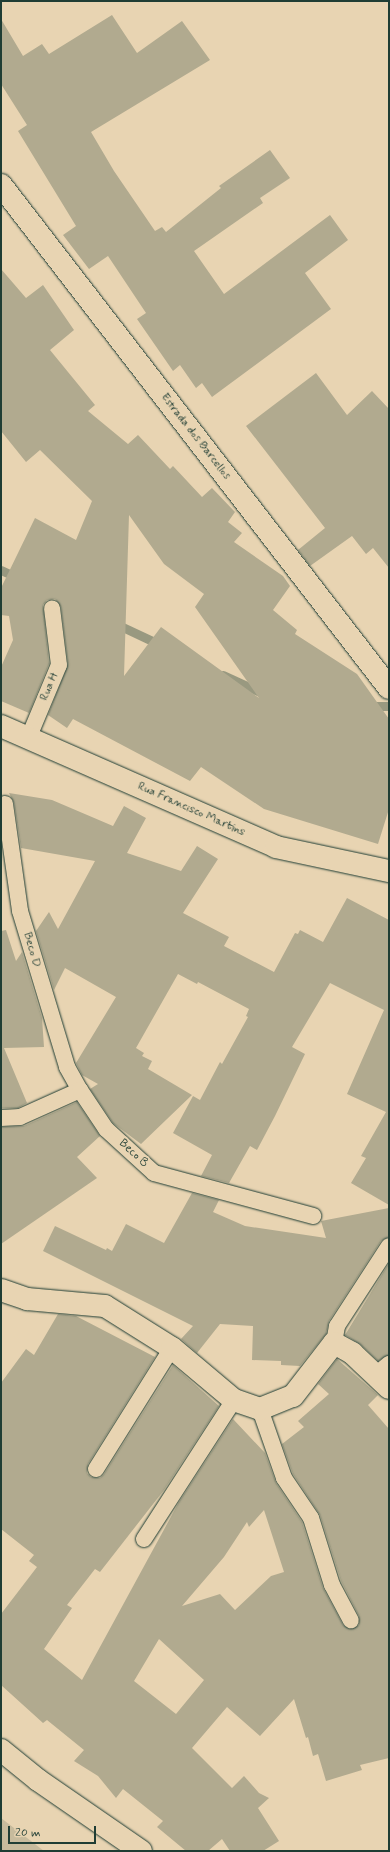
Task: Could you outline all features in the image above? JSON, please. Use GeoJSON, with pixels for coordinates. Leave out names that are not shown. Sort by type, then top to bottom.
{"type":"FeatureCollection","features":[{"type":"Feature","properties":{"kind":"street","name":"Estrada dos Barcellos"},"geometry":{"type":"LineString","coordinates":[[1,185],[389,688]]}},
{"type":"Feature","properties":{"kind":"street","name":"Rua Francisco Martins"},"geometry":{"type":"LineString","coordinates":[[1,726],[276,847],[389,871]]}},
{"type":"Feature","properties":{"kind":"street"},"geometry":{"type":"LineString","coordinates":[[1,1290],[27,1299],[105,1306],[172,1348],[234,1400],[260,1409],[293,1396],[334,1344],[352,1353],[385,1375]]}},
{"type":"Feature","properties":{"kind":"street"},"geometry":{"type":"LineString","coordinates":[[1,1750],[38,1780],[141,1851]]}},
{"type":"Feature","properties":{"kind":"lane","name":"Rua H"},"geometry":{"type":"LineString","coordinates":[[28,739],[59,665],[52,608]]}},
{"type":"Feature","properties":{"kind":"lane","name":"Beco D"},"geometry":{"type":"LineString","coordinates":[[5,804],[20,911],[67,1067],[80,1090]]}},
{"type":"Feature","properties":{"kind":"lane"},"geometry":{"type":"LineString","coordinates":[[1,1118],[20,1117],[80,1090]]}},
{"type":"Feature","properties":{"kind":"lane","name":"Beco B"},"geometry":{"type":"LineString","coordinates":[[80,1090],[106,1129],[154,1173],[313,1216]]}},
{"type":"Feature","properties":{"kind":"lane"},"geometry":{"type":"LineString","coordinates":[[334,1344],[337,1326],[389,1246]]}},
{"type":"Feature","properties":{"kind":"lane"},"geometry":{"type":"LineString","coordinates":[[96,1469],[172,1348]]}},
{"type":"Feature","properties":{"kind":"lane"},"geometry":{"type":"LineString","coordinates":[[144,1539],[234,1400]]}},
{"type":"Feature","properties":{"kind":"lane"},"geometry":{"type":"LineString","coordinates":[[260,1409],[284,1478],[311,1518],[332,1586],[341,1607],[351,1620]]}},
{"type":"Feature","properties":{"kind":"shaded area"},"geometry":{"type":"Polygon","coordinates":[[[1,1818],[44,1851],[1,1851],[1,1818]]]}},
{"type":"Feature","properties":{"kind":"building"},"geometry":{"type":"Polygon","coordinates":[[[112,15],[137,53],[182,21],[210,60],[91,132],[114,171],[155,231],[162,227],[166,232],[221,188],[219,186],[270,150],[290,178],[260,198],[263,203],[194,251],[224,294],[330,215],[348,240],[305,273],[331,309],[212,397],[202,383],[196,388],[180,365],[173,371],[137,319],[146,313],[108,256],[89,269],[63,235],[76,226],[18,131],[27,125],[1,84],[1,19],[23,56],[42,44],[49,54],[112,15]]]}},
{"type":"Feature","properties":{"kind":"building"},"geometry":{"type":"Polygon","coordinates":[[[1,269],[26,298],[43,285],[74,330],[50,350],[95,405],[88,411],[128,444],[138,435],[170,469],[173,466],[202,497],[212,488],[235,512],[228,522],[242,533],[234,542],[283,576],[290,586],[273,610],[297,630],[295,634],[357,674],[389,719],[389,809],[378,844],[264,809],[201,767],[190,781],[73,719],[67,728],[48,715],[68,664],[61,607],[55,599],[47,600],[43,605],[49,664],[29,713],[1,701],[1,667],[13,640],[9,616],[1,615],[1,588],[35,518],[76,540],[92,501],[40,450],[26,462],[1,431],[1,269]],[[129,515],[124,676],[161,627],[259,698],[195,607],[204,594],[164,564],[129,515]]]}},
{"type":"Feature","properties":{"kind":"building"},"geometry":{"type":"Polygon","coordinates":[[[316,373],[347,415],[372,391],[389,409],[389,568],[373,548],[366,554],[352,536],[310,566],[298,550],[325,528],[246,426],[316,373]]]}},
{"type":"Feature","properties":{"kind":"building"},"geometry":{"type":"Polygon","coordinates":[[[9,793],[52,800],[113,826],[124,806],[146,818],[127,853],[181,871],[197,846],[218,859],[183,913],[229,937],[224,946],[274,972],[295,933],[298,934],[300,930],[323,942],[347,898],[389,920],[389,1205],[351,1183],[366,1158],[361,1156],[386,1112],[347,1094],[384,1010],[330,983],[292,1047],[305,1054],[275,1116],[257,1150],[250,1146],[229,1183],[201,1176],[212,1155],[173,1133],[193,1096],[200,1100],[220,1062],[222,1064],[248,1017],[246,1016],[249,1009],[198,982],[197,984],[178,974],[136,1048],[144,1053],[142,1056],[152,1061],[148,1069],[192,1095],[141,1144],[113,1123],[90,1089],[98,1084],[82,1075],[76,1063],[116,997],[65,968],[54,990],[36,931],[49,912],[58,929],[95,861],[21,848],[14,803],[9,793]]]}},
{"type":"Feature","properties":{"kind":"building"},"geometry":{"type":"Polygon","coordinates":[[[6,930],[16,961],[22,952],[42,1018],[44,1047],[4,1048],[27,1103],[18,1108],[1,1108],[1,931],[6,930]]]}},
{"type":"Feature","properties":{"kind":"building"},"geometry":{"type":"Polygon","coordinates":[[[77,1102],[100,1136],[77,1157],[97,1178],[1,1244],[1,1127],[24,1126],[77,1102]]]}},
{"type":"Feature","properties":{"kind":"building"},"geometry":{"type":"Polygon","coordinates":[[[192,1193],[219,1200],[213,1212],[245,1226],[326,1238],[321,1221],[389,1208],[389,1237],[381,1241],[329,1321],[326,1334],[300,1366],[281,1365],[281,1361],[252,1360],[253,1326],[220,1324],[197,1353],[181,1339],[193,1326],[43,1251],[55,1226],[106,1250],[107,1248],[112,1251],[126,1224],[164,1243],[192,1193]]]}},
{"type":"Feature","properties":{"kind":"building"},"geometry":{"type":"Polygon","coordinates":[[[389,1263],[389,1355],[378,1361],[360,1344],[345,1335],[389,1263]]]}},
{"type":"Feature","properties":{"kind":"building"},"geometry":{"type":"Polygon","coordinates":[[[58,1314],[76,1316],[155,1357],[88,1464],[87,1473],[91,1477],[100,1478],[104,1474],[173,1365],[219,1406],[164,1490],[100,1572],[95,1569],[67,1605],[72,1608],[44,1649],[82,1680],[179,1502],[233,1419],[265,1453],[276,1483],[302,1522],[323,1588],[343,1625],[350,1629],[359,1625],[359,1616],[341,1581],[320,1515],[293,1474],[282,1444],[304,1427],[298,1421],[329,1394],[318,1384],[337,1359],[378,1395],[368,1405],[389,1429],[389,1758],[360,1765],[362,1770],[326,1781],[318,1754],[313,1756],[308,1737],[306,1738],[294,1699],[260,1736],[227,1707],[192,1748],[232,1788],[244,1776],[259,1793],[269,1798],[258,1808],[279,1841],[263,1851],[230,1851],[222,1839],[208,1851],[186,1851],[157,1827],[163,1821],[123,1789],[116,1798],[98,1776],[74,1761],[84,1750],[47,1720],[43,1723],[1,1685],[1,1614],[37,1567],[29,1561],[34,1555],[1,1529],[1,1383],[26,1349],[34,1355],[58,1314]],[[264,1510],[249,1527],[247,1522],[224,1557],[182,1606],[220,1594],[235,1610],[271,1576],[284,1572],[264,1510]],[[159,1639],[134,1681],[176,1714],[204,1680],[159,1639]]]}},
{"type":"Feature","properties":{"kind":"waterway"},"geometry":{"type":"LineString","coordinates":[[1,570],[18,578]]}},
{"type":"Feature","properties":{"kind":"waterway"},"geometry":{"type":"LineString","coordinates":[[114,623],[161,645]]}},
{"type":"Feature","properties":{"kind":"waterway"},"geometry":{"type":"LineString","coordinates":[[223,675],[264,694]]}},
{"type":"Feature","properties":{"kind":"waterway"},"geometry":{"type":"LineString","coordinates":[[368,706],[389,706]]}}]}
